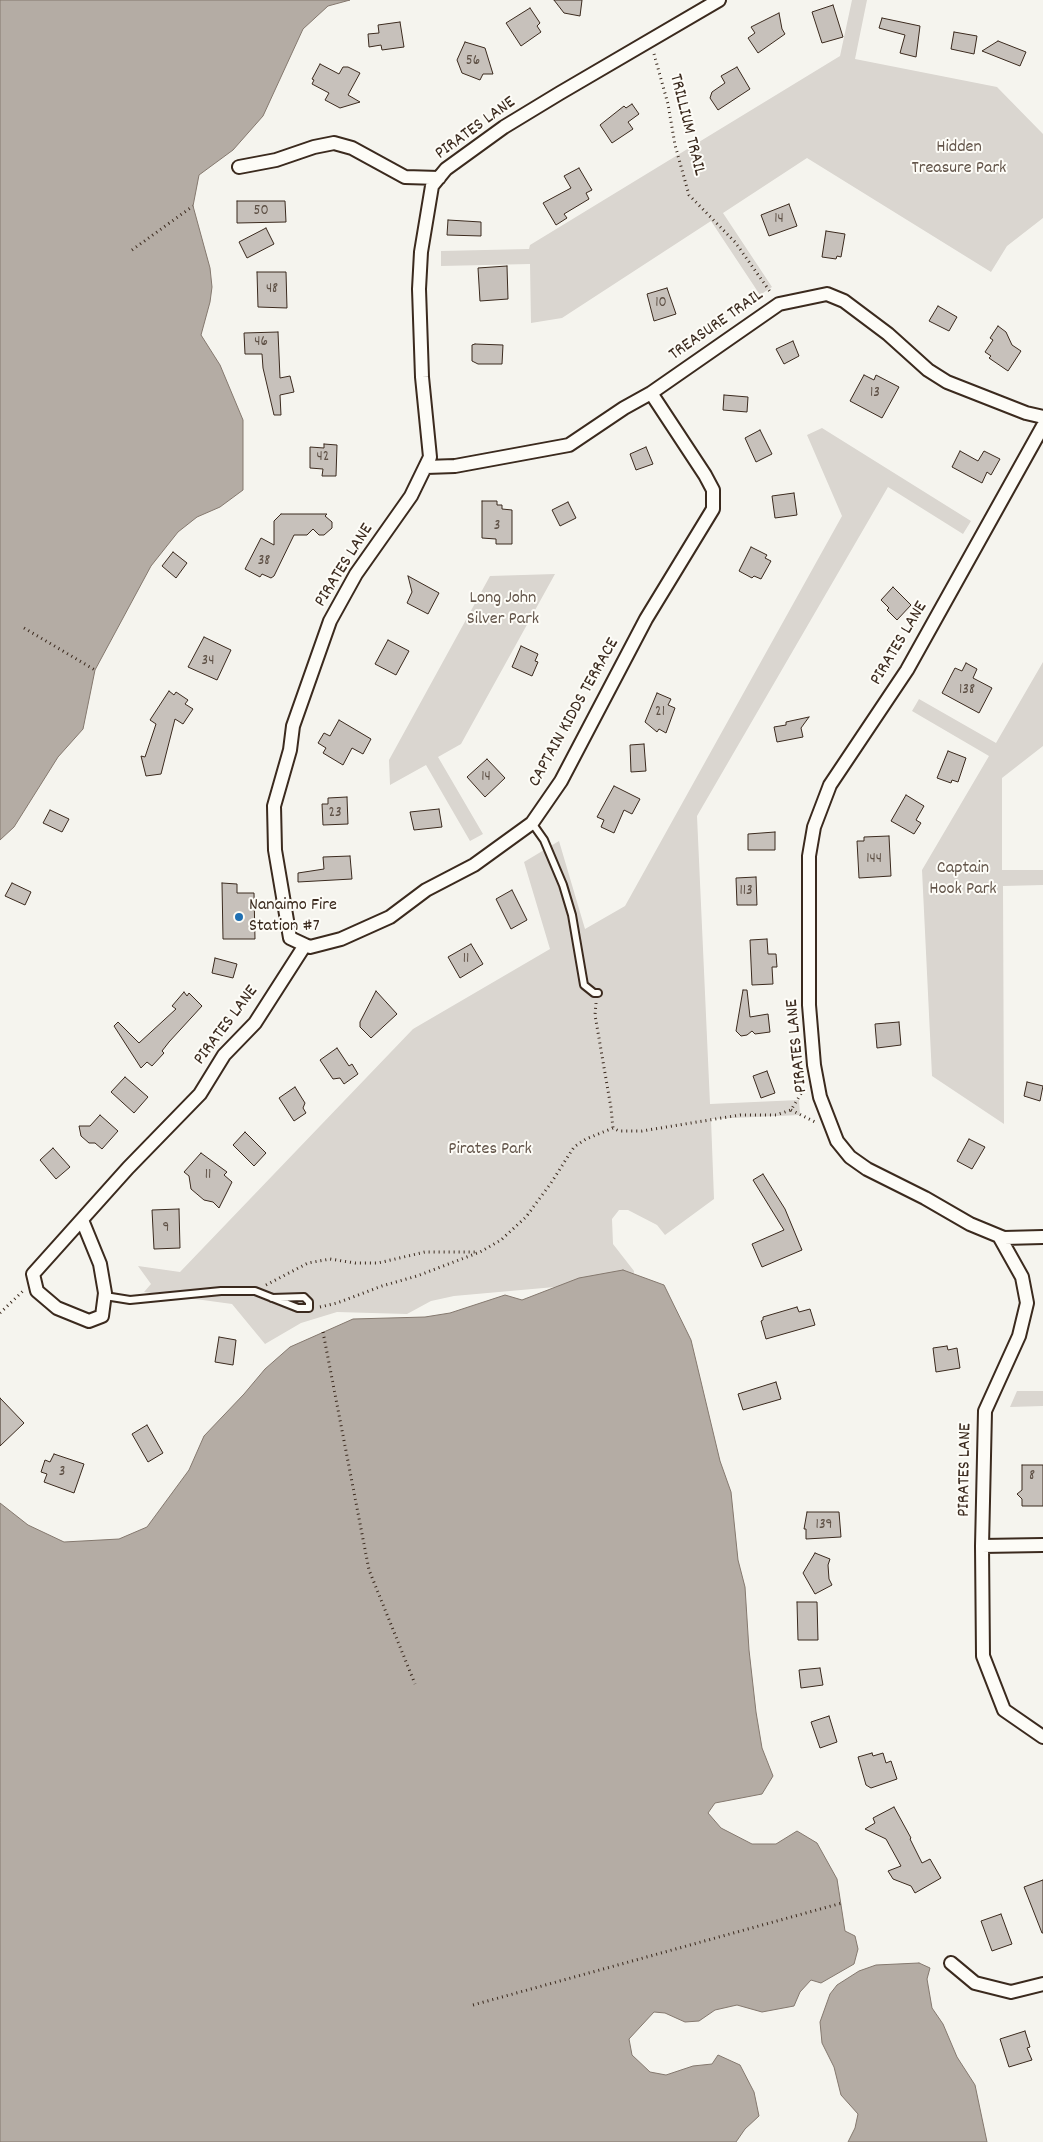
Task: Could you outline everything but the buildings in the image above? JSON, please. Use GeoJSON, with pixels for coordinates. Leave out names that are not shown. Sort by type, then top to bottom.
{"type":"FeatureCollection","features":[{"type":"Feature","properties":{"kind":"street","name":"PIRATES LANE"},"geometry":{"type":"LineString","coordinates":[[35,1281],[33,1274],[128,1168],[200,1094],[224,1055],[255,1023],[305,944],[290,938],[275,850],[274,806],[290,750],[292,726],[330,621],[356,574],[411,496],[430,456],[422,376],[418,289],[420,252],[432,186],[446,169],[504,128],[719,0]]}},
{"type":"Feature","properties":{"kind":"street"},"geometry":{"type":"LineString","coordinates":[[239,167],[276,160],[314,147],[334,143],[352,148],[406,177],[439,178]]}},
{"type":"Feature","properties":{"kind":"street","name":"TREASURE TRAIL"},"geometry":{"type":"LineString","coordinates":[[426,466],[455,466],[569,445],[624,408],[651,393],[779,304],[827,294],[844,301],[888,334],[928,370],[948,382],[1026,413],[1043,417]]}},
{"type":"Feature","properties":{"kind":"street","name":"CAPTAIN KIDDS TERRACE"},"geometry":{"type":"LineString","coordinates":[[305,944],[310,947],[342,939],[390,917],[426,890],[474,865],[532,823],[561,781],[646,619],[713,509],[713,490],[705,475],[651,393]]}},
{"type":"Feature","properties":{"kind":"street","name":"PIRATES LANE"},"geometry":{"type":"LineString","coordinates":[[1043,426],[907,670],[830,785],[814,827],[809,856],[809,1005],[815,1072],[823,1106],[837,1140],[850,1157],[867,1169],[926,1198],[970,1224],[999,1236],[1022,1276],[1027,1303],[1019,1336],[985,1411],[982,1546],[983,1656],[1004,1710],[1043,1737]]}},
{"type":"Feature","properties":{"kind":"street"},"geometry":{"type":"LineString","coordinates":[[35,1281],[37,1291],[57,1308],[89,1321],[102,1316],[105,1296],[100,1264],[82,1220]]}},
{"type":"Feature","properties":{"kind":"street"},"geometry":{"type":"LineString","coordinates":[[999,1236],[1004,1238],[1043,1237]]}},
{"type":"Feature","properties":{"kind":"street"},"geometry":{"type":"LineString","coordinates":[[982,1546],[1043,1545]]}},
{"type":"Feature","properties":{"kind":"street"},"geometry":{"type":"LineString","coordinates":[[951,1963],[975,1983],[1011,1992],[1043,1984]]}},
{"type":"Feature","properties":{"kind":"lane"},"geometry":{"type":"LineString","coordinates":[[532,823],[544,840],[563,885],[572,915],[584,985],[596,993]]}},
{"type":"Feature","properties":{"kind":"lane"},"geometry":{"type":"LineString","coordinates":[[105,1296],[130,1300],[221,1291],[255,1291],[272,1298],[298,1308],[309,1308],[309,1302],[304,1296],[272,1298]]}},
{"type":"Feature","properties":{"kind":"path","name":"TRILLIUM TRAIL"},"geometry":{"type":"LineString","coordinates":[[650,41],[668,104],[674,144],[689,194],[735,242],[779,304]]}},
{"type":"Feature","properties":{"kind":"path"},"geometry":{"type":"LineString","coordinates":[[132,250],[193,206]]}},
{"type":"Feature","properties":{"kind":"path"},"geometry":{"type":"LineString","coordinates":[[24,628],[95,670]]}},
{"type":"Feature","properties":{"kind":"path"},"geometry":{"type":"LineString","coordinates":[[596,993],[595,1015],[613,1128]]}},
{"type":"Feature","properties":{"kind":"path"},"geometry":{"type":"LineString","coordinates":[[309,1308],[337,1303],[382,1286],[417,1276],[480,1252],[501,1240],[526,1217],[574,1147],[586,1139],[613,1128],[642,1131],[740,1115],[776,1115],[791,1110],[815,1072]]}},
{"type":"Feature","properties":{"kind":"path"},"geometry":{"type":"LineString","coordinates":[[255,1291],[308,1263],[330,1259],[355,1263],[378,1263],[425,1252],[480,1252]]}},
{"type":"Feature","properties":{"kind":"path"},"geometry":{"type":"LineString","coordinates":[[0,1313],[35,1281]]}},
{"type":"Feature","properties":{"kind":"path"},"geometry":{"type":"LineString","coordinates":[[323,1332],[369,1570],[415,1684]]}},
{"type":"Feature","properties":{"kind":"path"},"geometry":{"type":"LineString","coordinates":[[473,2005],[842,1903]]}},
{"type":"Feature","properties":{"kind":"green space","name":"Hidden Treasure Park"},"geometry":{"type":"Polygon","coordinates":[[[852,0],[867,0],[855,59],[997,87],[1043,134],[1043,218],[1007,246],[991,272],[807,158],[723,213],[772,287],[760,295],[711,221],[562,318],[531,323],[530,264],[441,266],[441,251],[529,249],[530,245],[840,56],[852,0]]]}},
{"type":"Feature","properties":{"kind":"green space","name":"Pirates Park"},"geometry":{"type":"Polygon","coordinates":[[[822,428],[971,521],[963,534],[888,487],[697,816],[710,1104],[799,1100],[800,1115],[711,1119],[714,1199],[665,1235],[657,1225],[628,1210],[619,1210],[612,1219],[613,1244],[634,1271],[633,1280],[454,1296],[431,1301],[407,1314],[337,1312],[301,1323],[265,1344],[232,1304],[144,1292],[151,1284],[138,1266],[180,1272],[413,1029],[550,949],[524,862],[559,841],[585,929],[625,906],[842,516],[807,435],[822,428]]]}},
{"type":"Feature","properties":{"kind":"green space","name":"Long John Silver Park"},"geometry":{"type":"Polygon","coordinates":[[[555,574],[461,744],[438,757],[483,834],[470,841],[426,765],[390,785],[389,760],[490,576],[555,574]]]}},
{"type":"Feature","properties":{"kind":"green space","name":"Captain Hook Park"},"geometry":{"type":"Polygon","coordinates":[[[1043,662],[1043,746],[1002,778],[1002,870],[1043,870],[1043,885],[1003,886],[1004,1124],[932,1076],[922,870],[989,756],[912,711],[919,699],[996,743],[1043,662]]]}},
{"type":"Feature","properties":{"kind":"green space"},"geometry":{"type":"Polygon","coordinates":[[[1017,1391],[1043,1391],[1043,1406],[1010,1407],[1017,1391]]]}},
{"type":"Feature","properties":{"kind":"shaded area"},"geometry":{"type":"Polygon","coordinates":[[[0,0],[350,0],[328,6],[303,29],[263,116],[233,150],[199,175],[193,206],[210,268],[212,287],[201,335],[220,365],[243,420],[243,490],[220,507],[197,517],[178,532],[151,566],[95,670],[83,729],[58,757],[14,827],[0,840],[0,0]]]}},
{"type":"Feature","properties":{"kind":"shaded area"},"geometry":{"type":"Polygon","coordinates":[[[623,1270],[664,1285],[691,1340],[720,1461],[731,1492],[738,1560],[745,1587],[749,1650],[756,1712],[762,1748],[773,1776],[762,1794],[715,1803],[708,1813],[721,1828],[752,1844],[776,1844],[797,1831],[817,1843],[837,1879],[845,1931],[855,1936],[858,1949],[854,1964],[821,1983],[811,1980],[800,1992],[794,2006],[762,2012],[737,2005],[715,2010],[699,2021],[685,2022],[665,2013],[654,2012],[629,2039],[632,2055],[650,2072],[666,2075],[693,2066],[712,2064],[718,2055],[740,2065],[754,2092],[759,2116],[745,2129],[736,2142],[0,2142],[0,1503],[28,1525],[64,1542],[119,1539],[147,1527],[189,1470],[204,1436],[265,1369],[290,1347],[353,1319],[425,1317],[450,1313],[505,1295],[522,1300],[579,1278],[623,1270]]]}},
{"type":"Feature","properties":{"kind":"shaded area"},"geometry":{"type":"Polygon","coordinates":[[[919,1963],[930,1968],[927,1979],[932,2008],[943,2024],[957,2057],[975,2085],[987,2142],[848,2142],[855,2128],[858,2114],[841,2095],[834,2067],[822,2043],[820,2022],[830,1994],[837,1985],[859,1971],[876,1965],[919,1963]]]}},
{"type":"Feature","properties":{"kind":"place","name":"Nanaimo Fire Station #7"},"geometry":{"type":"Point","coordinates":[239,917]}}]}
